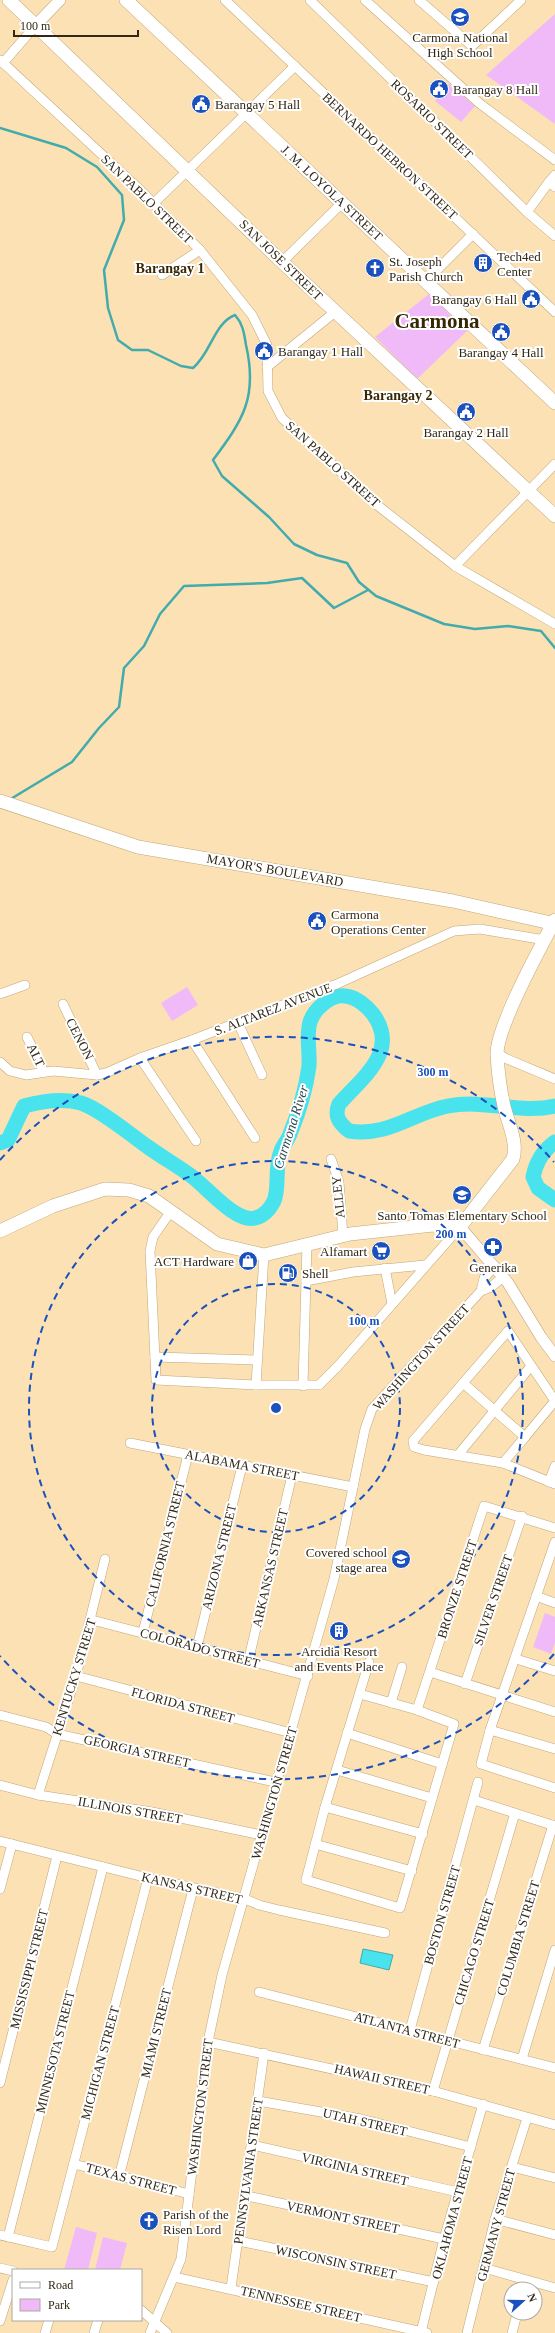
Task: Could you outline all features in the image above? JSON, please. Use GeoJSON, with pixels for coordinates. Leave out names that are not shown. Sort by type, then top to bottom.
{"type":"FeatureCollection","features":[{"type":"Feature","properties":{"kind":"main road","name":"SAN JOSE STREET"},"geometry":{"type":"LineString","coordinates":[[9,0],[188,170],[282,262],[555,516]]}},
{"type":"Feature","properties":{"kind":"main road","name":"J. M. LOYOLA STREET"},"geometry":{"type":"LineString","coordinates":[[126,0],[555,403]]}},
{"type":"Feature","properties":{"kind":"main road","name":"MAYOR'S BOULEVARD"},"geometry":{"type":"LineString","coordinates":[[5,803],[138,847],[453,900],[555,923]]}},
{"type":"Feature","properties":{"kind":"main road"},"geometry":{"type":"LineString","coordinates":[[0,1231],[53,1206],[105,1189],[129,1190],[149,1196],[216,1244],[234,1250],[264,1255],[343,1236],[390,1228],[433,1225],[460,1227],[513,1159],[516,1150],[504,1106],[497,1053],[500,1040],[513,1005],[555,923]]}},
{"type":"Feature","properties":{"kind":"street"},"geometry":{"type":"LineString","coordinates":[[2,62],[60,0]]}},
{"type":"Feature","properties":{"kind":"street","name":"BERNARDO HEBRON STREET"},"geometry":{"type":"LineString","coordinates":[[225,0],[555,312]]}},
{"type":"Feature","properties":{"kind":"street","name":"ROSARIO STREET"},"geometry":{"type":"LineString","coordinates":[[310,0],[527,212],[555,236]]}},
{"type":"Feature","properties":{"kind":"street"},"geometry":{"type":"LineString","coordinates":[[365,0],[479,103],[555,160]]}},
{"type":"Feature","properties":{"kind":"street"},"geometry":{"type":"LineString","coordinates":[[419,0],[472,46],[521,0]]}},
{"type":"Feature","properties":{"kind":"street","name":"SAN PABLO STREET"},"geometry":{"type":"LineString","coordinates":[[2,62],[200,250],[252,315],[267,345],[268,391],[282,418],[377,505],[455,566],[555,624]]}},
{"type":"Feature","properties":{"kind":"street"},"geometry":{"type":"LineString","coordinates":[[153,204],[295,66]]}},
{"type":"Feature","properties":{"kind":"street"},"geometry":{"type":"LineString","coordinates":[[527,212],[553,181]]}},
{"type":"Feature","properties":{"kind":"street"},"geometry":{"type":"LineString","coordinates":[[282,262],[342,204]]}},
{"type":"Feature","properties":{"kind":"street"},"geometry":{"type":"LineString","coordinates":[[426,281],[473,234]]}},
{"type":"Feature","properties":{"kind":"street"},"geometry":{"type":"LineString","coordinates":[[162,275],[200,250]]}},
{"type":"Feature","properties":{"kind":"street"},"geometry":{"type":"LineString","coordinates":[[267,367],[336,312]]}},
{"type":"Feature","properties":{"kind":"street"},"geometry":{"type":"LineString","coordinates":[[455,566],[527,490],[555,464]]}},
{"type":"Feature","properties":{"kind":"street","name":"S. ALTAREZ AVENUE"},"geometry":{"type":"LineString","coordinates":[[0,1062],[10,1072],[26,1075],[53,1071],[97,1075],[106,1074],[140,1058],[192,1040],[337,984],[454,931],[480,929],[545,940]]}},
{"type":"Feature","properties":{"kind":"street"},"geometry":{"type":"LineString","coordinates":[[2,990],[25,985]]}},
{"type":"Feature","properties":{"kind":"street","name":"CENON"},"geometry":{"type":"LineString","coordinates":[[63,1004],[97,1075]]}},
{"type":"Feature","properties":{"kind":"street"},"geometry":{"type":"LineString","coordinates":[[238,1022],[262,1075]]}},
{"type":"Feature","properties":{"kind":"street","name":"ALT"},"geometry":{"type":"LineString","coordinates":[[27,1037],[44,1072]]}},
{"type":"Feature","properties":{"kind":"street"},"geometry":{"type":"LineString","coordinates":[[192,1040],[255,1138]]}},
{"type":"Feature","properties":{"kind":"street"},"geometry":{"type":"LineString","coordinates":[[497,1053],[506,1059],[555,1079]]}},
{"type":"Feature","properties":{"kind":"street"},"geometry":{"type":"LineString","coordinates":[[140,1058],[196,1141]]}},
{"type":"Feature","properties":{"kind":"street","name":"ALLEY"},"geometry":{"type":"LineString","coordinates":[[331,1159],[339,1182],[343,1236]]}},
{"type":"Feature","properties":{"kind":"street"},"geometry":{"type":"LineString","coordinates":[[171,1211],[153,1236],[150,1251],[156,1380],[256,1385],[303,1386],[318,1384],[338,1366],[460,1227],[495,1266],[555,1356]]}},
{"type":"Feature","properties":{"kind":"street"},"geometry":{"type":"LineString","coordinates":[[303,1386],[307,1244]]}},
{"type":"Feature","properties":{"kind":"street"},"geometry":{"type":"LineString","coordinates":[[256,1385],[264,1255]]}},
{"type":"Feature","properties":{"kind":"street"},"geometry":{"type":"LineString","coordinates":[[306,1281],[353,1272],[426,1265]]}},
{"type":"Feature","properties":{"kind":"street","name":"WASHINGTON STREET"},"geometry":{"type":"LineString","coordinates":[[481,1291],[484,1278],[495,1266]]}},
{"type":"Feature","properties":{"kind":"street"},"geometry":{"type":"LineString","coordinates":[[385,1268],[392,1304]]}},
{"type":"Feature","properties":{"kind":"street","name":"WASHINGTON STREET"},"geometry":{"type":"LineString","coordinates":[[150,2333],[181,2259],[208,2042],[222,1975],[245,1899],[261,1835],[308,1676],[334,1579],[365,1429],[372,1409],[481,1291],[491,1287],[503,1277]]}},
{"type":"Feature","properties":{"kind":"street"},"geometry":{"type":"LineString","coordinates":[[503,1463],[555,1403],[508,1331],[413,1441],[414,1447],[503,1463],[552,1483],[555,1466]]}},
{"type":"Feature","properties":{"kind":"street"},"geometry":{"type":"LineString","coordinates":[[154,1357],[258,1360]]}},
{"type":"Feature","properties":{"kind":"street"},"geometry":{"type":"LineString","coordinates":[[458,1455],[531,1366]]}},
{"type":"Feature","properties":{"kind":"street"},"geometry":{"type":"LineString","coordinates":[[463,1383],[526,1437]]}},
{"type":"Feature","properties":{"kind":"street","name":"ALABAMA STREET"},"geometry":{"type":"LineString","coordinates":[[130,1443],[353,1487]]}},
{"type":"Feature","properties":{"kind":"street","name":"CALIFORNIA STREET"},"geometry":{"type":"LineString","coordinates":[[142,1632],[188,1455]]}},
{"type":"Feature","properties":{"kind":"street","name":"ARIZONA STREET"},"geometry":{"type":"LineString","coordinates":[[197,1647],[242,1466]]}},
{"type":"Feature","properties":{"kind":"street","name":"ARKANSAS STREET"},"geometry":{"type":"LineString","coordinates":[[248,1662],[292,1475]]}},
{"type":"Feature","properties":{"kind":"street","name":"BRONZE STREET"},"geometry":{"type":"LineString","coordinates":[[417,1710],[484,1506],[522,1516]]}},
{"type":"Feature","properties":{"kind":"street"},"geometry":{"type":"LineString","coordinates":[[522,1516],[555,1528]]}},
{"type":"Feature","properties":{"kind":"street","name":"SILVER STREET"},"geometry":{"type":"LineString","coordinates":[[465,1684],[522,1516]]}},
{"type":"Feature","properties":{"kind":"street"},"geometry":{"type":"LineString","coordinates":[[555,1542],[516,1659],[490,1730],[481,1764],[555,1788]]}},
{"type":"Feature","properties":{"kind":"street","name":"KENTUCKY STREET"},"geometry":{"type":"LineString","coordinates":[[38,1795],[76,1676],[92,1620],[106,1559]]}},
{"type":"Feature","properties":{"kind":"street"},"geometry":{"type":"LineString","coordinates":[[536,1596],[555,1603]]}},
{"type":"Feature","properties":{"kind":"street","name":"COLORADO STREET"},"geometry":{"type":"LineString","coordinates":[[92,1620],[142,1632],[248,1662],[308,1676]]}},
{"type":"Feature","properties":{"kind":"street"},"geometry":{"type":"LineString","coordinates":[[516,1659],[555,1671]]}},
{"type":"Feature","properties":{"kind":"street"},"geometry":{"type":"LineString","coordinates":[[360,1694],[417,1710],[454,1724],[423,1834],[400,1908],[306,1880],[325,1807],[369,1662]]}},
{"type":"Feature","properties":{"kind":"street"},"geometry":{"type":"LineString","coordinates":[[392,1703],[402,1668]]}},
{"type":"Feature","properties":{"kind":"street"},"geometry":{"type":"LineString","coordinates":[[430,1672],[555,1712]]}},
{"type":"Feature","properties":{"kind":"street","name":"FLORIDA STREET"},"geometry":{"type":"LineString","coordinates":[[76,1676],[291,1734]]}},
{"type":"Feature","properties":{"kind":"street","name":"GEORGIA STREET"},"geometry":{"type":"LineString","coordinates":[[0,1715],[46,1727],[57,1734],[276,1782]]}},
{"type":"Feature","properties":{"kind":"street"},"geometry":{"type":"LineString","coordinates":[[490,1730],[555,1749]]}},
{"type":"Feature","properties":{"kind":"street"},"geometry":{"type":"LineString","coordinates":[[347,1733],[442,1764]]}},
{"type":"Feature","properties":{"kind":"street"},"geometry":{"type":"LineString","coordinates":[[337,1770],[432,1798]]}},
{"type":"Feature","properties":{"kind":"street","name":"BOSTON STREET"},"geometry":{"type":"LineString","coordinates":[[410,2030],[478,1782]]}},
{"type":"Feature","properties":{"kind":"street","name":"ILLINOIS STREET"},"geometry":{"type":"LineString","coordinates":[[0,1785],[38,1795],[152,1812],[261,1835]]}},
{"type":"Feature","properties":{"kind":"street"},"geometry":{"type":"LineString","coordinates":[[474,1800],[554,1825]]}},
{"type":"Feature","properties":{"kind":"street"},"geometry":{"type":"LineString","coordinates":[[325,1807],[423,1834]]}},
{"type":"Feature","properties":{"kind":"street","name":"CHICAGO STREET"},"geometry":{"type":"LineString","coordinates":[[433,2091],[515,1813]]}},
{"type":"Feature","properties":{"kind":"street","name":"COLUMBIA STREET"},"geometry":{"type":"LineString","coordinates":[[484,2050],[554,1825]]}},
{"type":"Feature","properties":{"kind":"street","name":"KANSAS STREET"},"geometry":{"type":"LineString","coordinates":[[0,1841],[193,1889],[245,1899],[259,1906],[385,1933]]}},
{"type":"Feature","properties":{"kind":"street"},"geometry":{"type":"LineString","coordinates":[[0,1889],[12,1844]]}},
{"type":"Feature","properties":{"kind":"street"},"geometry":{"type":"LineString","coordinates":[[315,1844],[412,1871]]}},
{"type":"Feature","properties":{"kind":"street","name":"MISSISSIPPI STREET"},"geometry":{"type":"LineString","coordinates":[[0,2083],[57,1856]]}},
{"type":"Feature","properties":{"kind":"street","name":"MINNESOTA STREET"},"geometry":{"type":"LineString","coordinates":[[4,2236],[103,1867]]}},
{"type":"Feature","properties":{"kind":"street","name":"MICHIGAN STREET"},"geometry":{"type":"LineString","coordinates":[[4,2236],[52,2247],[148,1878]]}},
{"type":"Feature","properties":{"kind":"street","name":"MIAMI STREET"},"geometry":{"type":"LineString","coordinates":[[119,2177],[193,1889]]}},
{"type":"Feature","properties":{"kind":"street"},"geometry":{"type":"LineString","coordinates":[[522,2060],[555,1950]]}},
{"type":"Feature","properties":{"kind":"street","name":"ATLANTA STREET"},"geometry":{"type":"LineString","coordinates":[[259,1992],[555,2068]]}},
{"type":"Feature","properties":{"kind":"street","name":"HAWAII STREET"},"geometry":{"type":"LineString","coordinates":[[208,2042],[264,2052],[433,2091],[555,2125]]}},
{"type":"Feature","properties":{"kind":"street","name":"PENNSYLVANIA STREET"},"geometry":{"type":"LineString","coordinates":[[231,2288],[239,2241],[243,2195],[252,2145],[264,2052]]}},
{"type":"Feature","properties":{"kind":"street","name":"UTAH STREET"},"geometry":{"type":"LineString","coordinates":[[258,2100],[361,2119],[471,2147]]}},
{"type":"Feature","properties":{"kind":"street","name":"OKLAHOMA STREET"},"geometry":{"type":"LineString","coordinates":[[424,2332],[444,2239],[483,2104]]}},
{"type":"Feature","properties":{"kind":"street","name":"GERMANY STREET"},"geometry":{"type":"LineString","coordinates":[[467,2333],[495,2219],[526,2118]]}},
{"type":"Feature","properties":{"kind":"street","name":"VIRGINIA STREET"},"geometry":{"type":"LineString","coordinates":[[252,2145],[458,2192]]}},
{"type":"Feature","properties":{"kind":"street","name":"TEXAS STREET"},"geometry":{"type":"LineString","coordinates":[[74,2164],[119,2177],[189,2194]]}},
{"type":"Feature","properties":{"kind":"street"},"geometry":{"type":"LineString","coordinates":[[512,2167],[555,2178]]}},
{"type":"Feature","properties":{"kind":"street","name":"VERMONT STREET"},"geometry":{"type":"LineString","coordinates":[[243,2195],[444,2239]]}},
{"type":"Feature","properties":{"kind":"street"},"geometry":{"type":"LineString","coordinates":[[495,2219],[555,2235]]}},
{"type":"Feature","properties":{"kind":"street","name":"WISCONSIN STREET"},"geometry":{"type":"LineString","coordinates":[[239,2241],[434,2282]]}},
{"type":"Feature","properties":{"kind":"street"},"geometry":{"type":"LineString","coordinates":[[0,2268],[12,2271]]}},
{"type":"Feature","properties":{"kind":"street"},"geometry":{"type":"LineString","coordinates":[[484,2268],[555,2288]]}},
{"type":"Feature","properties":{"kind":"street","name":"TENNESSEE STREET"},"geometry":{"type":"LineString","coordinates":[[174,2277],[231,2288],[424,2332]]}},
{"type":"Feature","properties":{"kind":"street"},"geometry":{"type":"LineString","coordinates":[[0,2321],[12,2283]]}},
{"type":"Feature","properties":{"kind":"street"},"geometry":{"type":"LineString","coordinates":[[142,2311],[167,2333]]}},
{"type":"Feature","properties":{"kind":"street"},"geometry":{"type":"LineString","coordinates":[[45,2333],[48,2321]]}},
{"type":"Feature","properties":{"kind":"street"},"geometry":{"type":"LineString","coordinates":[[94,2333],[98,2321]]}},
{"type":"Feature","properties":{"kind":"street"},"geometry":{"type":"LineString","coordinates":[[512,2333],[515,2321]]}},
{"type":"Feature","properties":{"kind":"green space"},"geometry":{"type":"Polygon","coordinates":[[[555,14],[555,124],[486,75],[555,14]]]}},
{"type":"Feature","properties":{"kind":"green space"},"geometry":{"type":"Polygon","coordinates":[[[449,84],[475,106],[461,122],[435,101],[449,84]]]}},
{"type":"Feature","properties":{"kind":"green space"},"geometry":{"type":"Polygon","coordinates":[[[429,294],[467,331],[417,379],[375,337],[429,294]]]}},
{"type":"Feature","properties":{"kind":"green space"},"geometry":{"type":"Polygon","coordinates":[[[187,987],[198,1005],[172,1021],[161,1003],[187,987]]]}},
{"type":"Feature","properties":{"kind":"green space"},"geometry":{"type":"Polygon","coordinates":[[[545,1613],[555,1617],[555,1643],[551,1654],[533,1647],[545,1613]]]}},
{"type":"Feature","properties":{"kind":"green space"},"geometry":{"type":"Polygon","coordinates":[[[76,2227],[97,2233],[88,2269],[64,2269],[76,2227]]]}},
{"type":"Feature","properties":{"kind":"green space"},"geometry":{"type":"Polygon","coordinates":[[[103,2237],[127,2243],[120,2269],[95,2269],[103,2237]]]}},
{"type":"Feature","properties":{"kind":"water"},"geometry":{"type":"Polygon","coordinates":[[[363,1949],[393,1955],[389,1970],[360,1963],[363,1949]]]}},
{"type":"Feature","properties":{"kind":"waterway"},"geometry":{"type":"LineString","coordinates":[[0,128],[66,148],[97,167],[122,195],[124,220],[104,270],[108,308],[118,340],[132,350],[148,350],[181,366],[193,368],[204,355],[217,331],[222,325],[235,315],[238,318],[244,333],[249,363],[249,394],[240,420],[224,446],[213,460],[222,476],[269,517],[294,544],[317,555],[347,563],[359,582],[376,596],[444,624],[475,629],[508,626],[541,631],[555,648]]}},
{"type":"Feature","properties":{"kind":"waterway"},"geometry":{"type":"LineString","coordinates":[[9,800],[72,762],[99,728],[119,707],[124,668],[144,646],[160,614],[184,586],[267,583],[302,578],[334,608],[368,590]]}},
{"type":"Feature","properties":{"kind":"waterway","name":"Carmona River"},"geometry":{"type":"LineString","coordinates":[[0,1143],[8,1140],[24,1106],[52,1101],[74,1101],[89,1106],[106,1116],[197,1180],[221,1202],[239,1215],[247,1218],[261,1216],[271,1207],[274,1201],[277,1189],[279,1157],[293,1126],[304,1092],[309,1066],[308,1032],[310,1022],[315,1012],[324,1003],[334,997],[340,996],[353,998],[368,1008],[380,1027],[382,1040],[380,1052],[375,1063],[339,1104],[337,1112],[338,1119],[349,1131],[376,1131],[388,1128],[435,1109],[461,1104],[515,1108],[542,1108],[555,1106]]}},
{"type":"Feature","properties":{"kind":"waterway","name":"Carmona River"},"geometry":{"type":"LineString","coordinates":[[555,1142],[546,1149],[540,1157],[533,1177],[538,1188],[555,1200]]}},
{"type":"Feature","properties":{"kind":"place","name":"Carmona National High School"},"geometry":{"type":"Point","coordinates":[460,17]}},
{"type":"Feature","properties":{"kind":"place","name":"Barangay 8 Hall"},"geometry":{"type":"Point","coordinates":[439,89]}},
{"type":"Feature","properties":{"kind":"place","name":"Barangay 5 Hall"},"geometry":{"type":"Point","coordinates":[201,104]}},
{"type":"Feature","properties":{"kind":"place","name":"Tech4ed Center"},"geometry":{"type":"Point","coordinates":[483,263]}},
{"type":"Feature","properties":{"kind":"place","name":"St. Joseph Parish Church"},"geometry":{"type":"Point","coordinates":[375,268]}},
{"type":"Feature","properties":{"kind":"place","name":"Barangay 6 Hall"},"geometry":{"type":"Point","coordinates":[531,299]}},
{"type":"Feature","properties":{"kind":"place","name":"Barangay 4 Hall"},"geometry":{"type":"Point","coordinates":[501,332]}},
{"type":"Feature","properties":{"kind":"place","name":"Barangay 1 Hall"},"geometry":{"type":"Point","coordinates":[264,351]}},
{"type":"Feature","properties":{"kind":"place","name":"Barangay 2 Hall"},"geometry":{"type":"Point","coordinates":[466,412]}},
{"type":"Feature","properties":{"kind":"place","name":"Carmona Operations Center"},"geometry":{"type":"Point","coordinates":[317,921]}},
{"type":"Feature","properties":{"kind":"place","name":"Santo Tomas Elementary School"},"geometry":{"type":"Point","coordinates":[462,1195]}},
{"type":"Feature","properties":{"kind":"place","name":"Generika"},"geometry":{"type":"Point","coordinates":[493,1247]}},
{"type":"Feature","properties":{"kind":"place","name":"Alfamart"},"geometry":{"type":"Point","coordinates":[381,1251]}},
{"type":"Feature","properties":{"kind":"place","name":"ACT Hardware"},"geometry":{"type":"Point","coordinates":[248,1261]}},
{"type":"Feature","properties":{"kind":"place","name":"Shell"},"geometry":{"type":"Point","coordinates":[288,1273]}},
{"type":"Feature","properties":{"kind":"place","name":"Covered school stage area"},"geometry":{"type":"Point","coordinates":[401,1559]}},
{"type":"Feature","properties":{"kind":"place","name":"Arcidia Resort and Events Place"},"geometry":{"type":"Point","coordinates":[339,1631]}},
{"type":"Feature","properties":{"kind":"place","name":"Parish of the Risen Lord"},"geometry":{"type":"Point","coordinates":[149,2221]}},
{"type":"Feature","properties":{"kind":"district","name":"Barangay 1"},"geometry":{"type":"Point","coordinates":[170,268]}},
{"type":"Feature","properties":{"kind":"district","name":"Carmona"},"geometry":{"type":"Point","coordinates":[437,321]}},
{"type":"Feature","properties":{"kind":"district","name":"Barangay 2"},"geometry":{"type":"Point","coordinates":[398,395]}}]}
